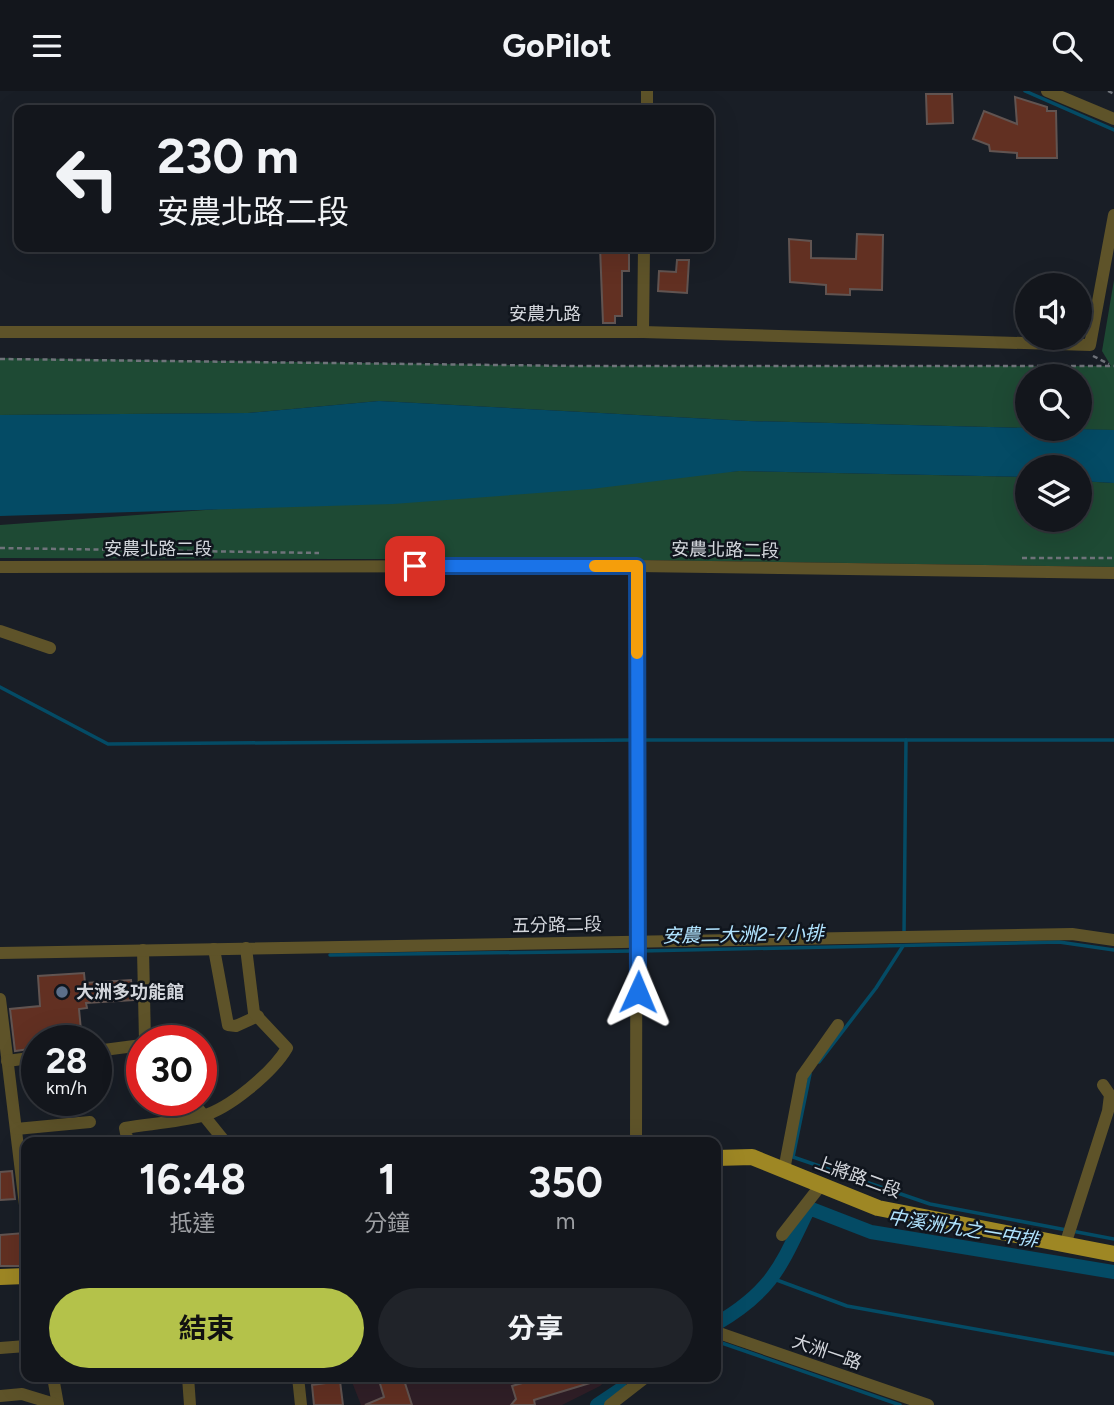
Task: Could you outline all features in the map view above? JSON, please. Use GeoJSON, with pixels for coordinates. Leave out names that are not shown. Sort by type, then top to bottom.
{"type":"FeatureCollection","features":[{"type":"Feature","properties":{"kind":"main road","name":"上將路二段"},"geometry":{"type":"LineString","coordinates":[[721,1158],[752,1157],[878,1208],[1114,1254]]}},
{"type":"Feature","properties":{"kind":"main road"},"geometry":{"type":"LineString","coordinates":[[0,1277],[21,1276]]}},
{"type":"Feature","properties":{"kind":"street"},"geometry":{"type":"LineString","coordinates":[[1047,91],[1114,119]]}},
{"type":"Feature","properties":{"kind":"street","name":"安農九路"},"geometry":{"type":"LineString","coordinates":[[0,332],[643,332],[1090,345],[1114,215]]}},
{"type":"Feature","properties":{"kind":"street"},"geometry":{"type":"LineString","coordinates":[[643,332],[645,252]]}},
{"type":"Feature","properties":{"kind":"street"},"geometry":{"type":"LineString","coordinates":[[636,1137],[639,941],[637,566]]}},
{"type":"Feature","properties":{"kind":"street","name":"安農北路二段"},"geometry":{"type":"LineString","coordinates":[[0,567],[637,566],[1114,573]]}},
{"type":"Feature","properties":{"kind":"street"},"geometry":{"type":"LineString","coordinates":[[0,631],[50,648]]}},
{"type":"Feature","properties":{"kind":"street","name":"五分路二段"},"geometry":{"type":"LineString","coordinates":[[0,953],[1072,934],[1114,940]]}},
{"type":"Feature","properties":{"kind":"street"},"geometry":{"type":"LineString","coordinates":[[217,1109],[229,1103],[278,1064],[287,1048],[254,1013],[246,948]]}},
{"type":"Feature","properties":{"kind":"street"},"geometry":{"type":"LineString","coordinates":[[214,949],[228,1025],[236,1026],[258,1016]]}},
{"type":"Feature","properties":{"kind":"street"},"geometry":{"type":"LineString","coordinates":[[143,950],[145,1025]]}},
{"type":"Feature","properties":{"kind":"street"},"geometry":{"type":"LineString","coordinates":[[0,999],[21,1171]]}},
{"type":"Feature","properties":{"kind":"street"},"geometry":{"type":"LineString","coordinates":[[784,1170],[802,1076],[838,1025]]}},
{"type":"Feature","properties":{"kind":"street"},"geometry":{"type":"LineString","coordinates":[[8,1061],[21,1059]]}},
{"type":"Feature","properties":{"kind":"street"},"geometry":{"type":"LineString","coordinates":[[1065,1245],[1108,1111],[1110,1095],[1103,1085]]}},
{"type":"Feature","properties":{"kind":"street"},"geometry":{"type":"LineString","coordinates":[[127,1137],[125,1128],[198,1116]]}},
{"type":"Feature","properties":{"kind":"street"},"geometry":{"type":"LineString","coordinates":[[205,1116],[221,1137]]}},
{"type":"Feature","properties":{"kind":"street"},"geometry":{"type":"LineString","coordinates":[[16,1129],[90,1122]]}},
{"type":"Feature","properties":{"kind":"street"},"geometry":{"type":"LineString","coordinates":[[782,1235],[821,1185]]}},
{"type":"Feature","properties":{"kind":"street","name":"大洲一路"},"geometry":{"type":"LineString","coordinates":[[721,1334],[928,1405]]}},
{"type":"Feature","properties":{"kind":"street"},"geometry":{"type":"LineString","coordinates":[[0,1348],[21,1346]]}},
{"type":"Feature","properties":{"kind":"street"},"geometry":{"type":"LineString","coordinates":[[0,1396],[22,1394],[58,1405],[54,1382]]}},
{"type":"Feature","properties":{"kind":"street"},"geometry":{"type":"LineString","coordinates":[[188,1382],[190,1405]]}},
{"type":"Feature","properties":{"kind":"street"},"geometry":{"type":"LineString","coordinates":[[299,1382],[301,1405]]}},
{"type":"Feature","properties":{"kind":"street"},"geometry":{"type":"LineString","coordinates":[[610,1405],[640,1382]]}},
{"type":"Feature","properties":{"kind":"path"},"geometry":{"type":"LineString","coordinates":[[1108,91],[1114,94]]}},
{"type":"Feature","properties":{"kind":"path"},"geometry":{"type":"LineString","coordinates":[[0,359],[593,366],[1114,366]]}},
{"type":"Feature","properties":{"kind":"shaded area"},"geometry":{"type":"Polygon","coordinates":[[[352,1382],[604,1382],[562,1405],[361,1405],[352,1382]]]}},
{"type":"Feature","properties":{"kind":"green space"},"geometry":{"type":"Polygon","coordinates":[[[1114,280],[1114,430],[1092,430],[1092,366],[1111,366],[1102,351],[1114,280]]]}},
{"type":"Feature","properties":{"kind":"green space"},"geometry":{"type":"Polygon","coordinates":[[[0,358],[579,366],[1015,366],[1015,428],[748,421],[379,401],[248,413],[0,415],[0,358]]]}},
{"type":"Feature","properties":{"kind":"green space"},"geometry":{"type":"Polygon","coordinates":[[[739,471],[1015,477],[1015,532],[1092,532],[1092,482],[1114,483],[1114,567],[637,560],[0,558],[0,525],[739,471]]]}},
{"type":"Feature","properties":{"kind":"water"},"geometry":{"type":"Polygon","coordinates":[[[379,401],[748,421],[1015,428],[1015,441],[1092,441],[1092,429],[1114,430],[1114,483],[1092,482],[1092,455],[1015,455],[1015,477],[739,471],[591,489],[393,504],[0,516],[0,415],[248,413],[379,401]]]}},
{"type":"Feature","properties":{"kind":"building"},"geometry":{"type":"Polygon","coordinates":[[[926,94],[952,94],[953,123],[927,124],[926,94]]]}},
{"type":"Feature","properties":{"kind":"building"},"geometry":{"type":"Polygon","coordinates":[[[1015,97],[1047,107],[1047,111],[1056,111],[1057,158],[1017,158],[1017,153],[990,151],[989,145],[973,139],[984,111],[1017,124],[1015,97]]]}},
{"type":"Feature","properties":{"kind":"building"},"geometry":{"type":"Polygon","coordinates":[[[857,234],[883,235],[882,290],[850,289],[850,295],[826,294],[826,285],[790,282],[789,239],[811,241],[811,258],[856,259],[857,234]]]}},
{"type":"Feature","properties":{"kind":"building"},"geometry":{"type":"Polygon","coordinates":[[[600,252],[629,252],[629,271],[622,271],[622,316],[615,316],[615,323],[603,323],[600,252]]]}},
{"type":"Feature","properties":{"kind":"building"},"geometry":{"type":"Polygon","coordinates":[[[677,260],[689,260],[687,293],[658,291],[659,271],[676,272],[677,260]]]}},
{"type":"Feature","properties":{"kind":"building"},"geometry":{"type":"Polygon","coordinates":[[[84,973],[85,983],[131,980],[133,1000],[86,1003],[87,1008],[79,1009],[80,1025],[21,1025],[21,1050],[15,1051],[10,1009],[40,1006],[38,976],[84,973]]]}},
{"type":"Feature","properties":{"kind":"building"},"geometry":{"type":"Polygon","coordinates":[[[12,1171],[15,1199],[0,1200],[0,1172],[12,1171]]]}},
{"type":"Feature","properties":{"kind":"building"},"geometry":{"type":"Polygon","coordinates":[[[21,1233],[21,1266],[0,1266],[0,1235],[21,1233]]]}},
{"type":"Feature","properties":{"kind":"building"},"geometry":{"type":"Polygon","coordinates":[[[340,1382],[343,1405],[314,1405],[312,1385],[340,1382]]]}},
{"type":"Feature","properties":{"kind":"building"},"geometry":{"type":"Polygon","coordinates":[[[380,1382],[405,1382],[412,1405],[365,1405],[384,1397],[380,1382]]]}},
{"type":"Feature","properties":{"kind":"building"},"geometry":{"type":"Polygon","coordinates":[[[526,1382],[593,1382],[534,1400],[535,1405],[511,1405],[516,1399],[512,1386],[526,1382]]]}},
{"type":"Feature","properties":{"kind":"waterway"},"geometry":{"type":"LineString","coordinates":[[1025,91],[1114,130]]}},
{"type":"Feature","properties":{"kind":"waterway"},"geometry":{"type":"LineString","coordinates":[[0,687],[108,744],[631,740]]}},
{"type":"Feature","properties":{"kind":"waterway"},"geometry":{"type":"LineString","coordinates":[[643,740],[1114,740]]}},
{"type":"Feature","properties":{"kind":"waterway"},"geometry":{"type":"LineString","coordinates":[[904,935],[906,740]]}},
{"type":"Feature","properties":{"kind":"waterway","name":"安農二大洲2-7小排"},"geometry":{"type":"LineString","coordinates":[[641,951],[1059,942],[1114,950]]}},
{"type":"Feature","properties":{"kind":"waterway"},"geometry":{"type":"LineString","coordinates":[[819,1062],[876,988],[903,946]]}},
{"type":"Feature","properties":{"kind":"waterway","name":"安農二大洲2-7小排"},"geometry":{"type":"LineString","coordinates":[[330,955],[633,951]]}},
{"type":"Feature","properties":{"kind":"waterway"},"geometry":{"type":"LineString","coordinates":[[810,1074],[793,1157],[930,1204],[1114,1239]]}},
{"type":"Feature","properties":{"kind":"waterway","name":"中溪洲九之一中排"},"geometry":{"type":"LineString","coordinates":[[721,1321],[751,1300],[774,1275],[809,1208],[871,1232],[1114,1272]]}},
{"type":"Feature","properties":{"kind":"waterway"},"geometry":{"type":"LineString","coordinates":[[774,1279],[847,1306],[1114,1354]]}},
{"type":"Feature","properties":{"kind":"waterway"},"geometry":{"type":"LineString","coordinates":[[721,1343],[900,1405]]}},
{"type":"Feature","properties":{"kind":"waterway"},"geometry":{"type":"LineString","coordinates":[[597,1405],[621,1389]]}},
{"type":"Feature","properties":{"kind":"slow traffic"},"geometry":{"type":"LineString","coordinates":[[595,566],[637,566],[637,653]]}},
{"type":"Feature","properties":{"kind":"place","name":"大洲多功能館"},"geometry":{"type":"Point","coordinates":[62,992]}},
{"type":"Feature","properties":{"kind":"route"},"geometry":{"type":"LineString","coordinates":[[415,566],[637,566],[638,992]]}}]}
